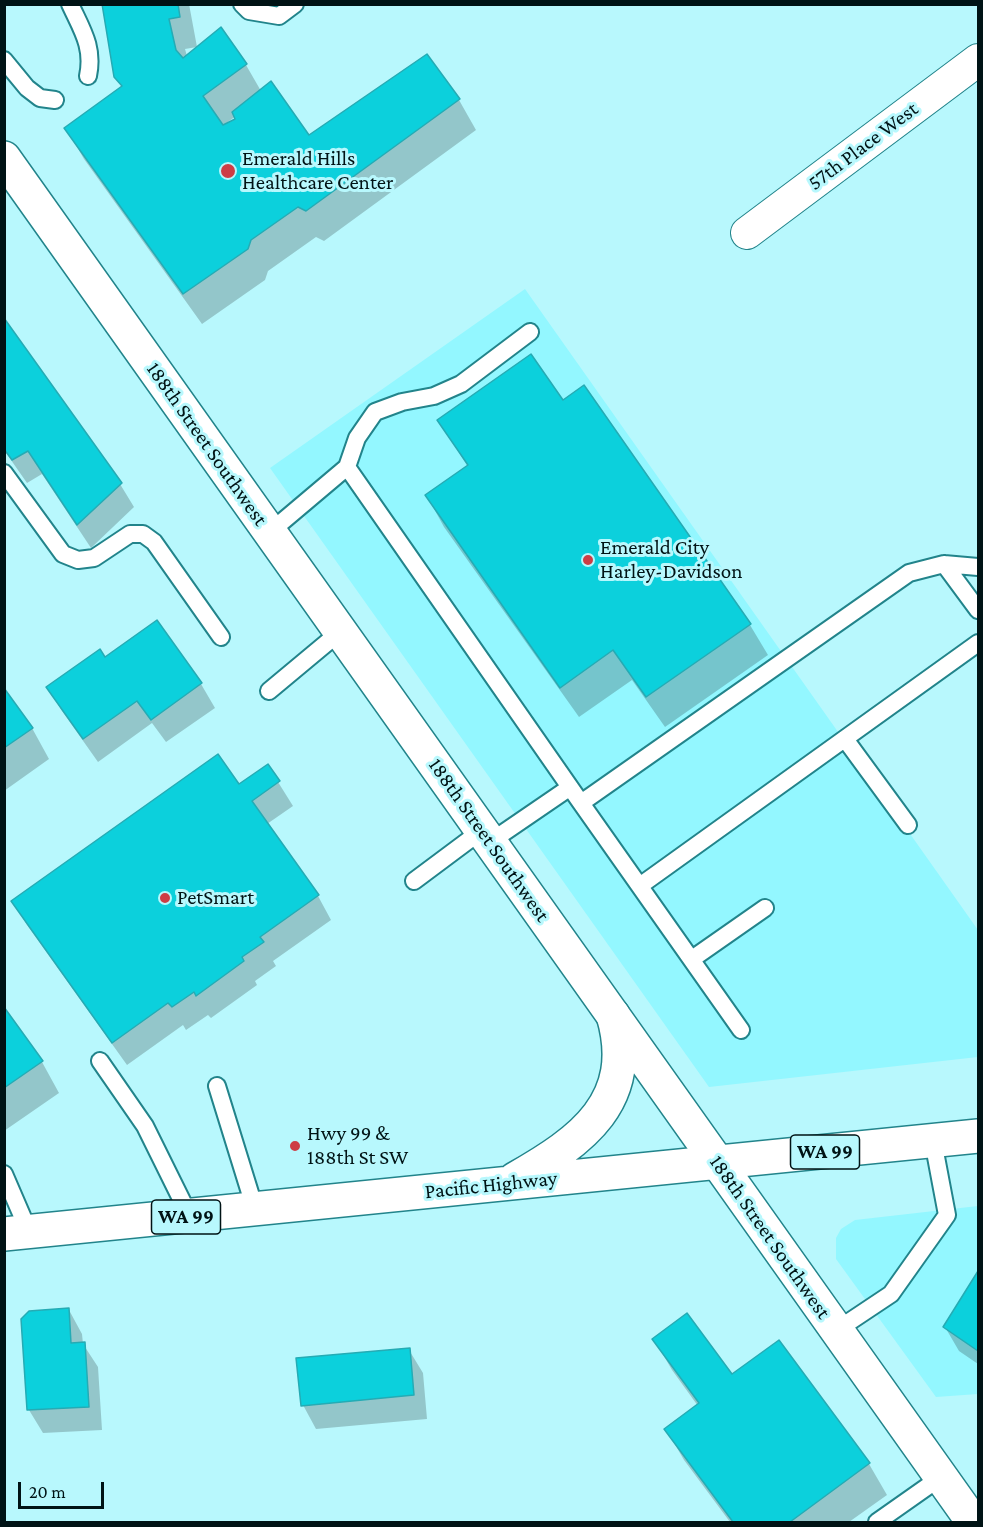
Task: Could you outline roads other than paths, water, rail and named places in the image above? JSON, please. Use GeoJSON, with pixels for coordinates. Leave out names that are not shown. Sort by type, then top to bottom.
{"type":"FeatureCollection","features":[{"type":"Feature","properties":{"kind":"main road","name":"188th Street Southwest"},"geometry":{"type":"LineString","coordinates":[[4,158],[973,1522]]}},
{"type":"Feature","properties":{"kind":"main road"},"geometry":{"type":"LineString","coordinates":[[508,1183],[536,1167],[582,1133],[598,1117],[607,1103],[614,1088],[620,1050],[613,1015]]}},
{"type":"Feature","properties":{"kind":"main road","name":"Pacific Highway"},"geometry":{"type":"LineString","coordinates":[[17,1233],[978,1136]]}},
{"type":"Feature","properties":{"kind":"street","name":"57th Place West"},"geometry":{"type":"LineString","coordinates":[[747,233],[978,60]]}},
{"type":"Feature","properties":{"kind":"lane"},"geometry":{"type":"LineString","coordinates":[[70,4],[87,43],[91,60],[88,76]]}},
{"type":"Feature","properties":{"kind":"lane"},"geometry":{"type":"LineString","coordinates":[[242,4],[249,11],[279,16],[295,4]]}},
{"type":"Feature","properties":{"kind":"lane"},"geometry":{"type":"LineString","coordinates":[[4,60],[27,88],[40,98],[55,100]]}},
{"type":"Feature","properties":{"kind":"lane"},"geometry":{"type":"LineString","coordinates":[[270,532],[348,467],[357,438],[375,412],[402,402],[434,396],[461,384],[530,332]]}},
{"type":"Feature","properties":{"kind":"lane"},"geometry":{"type":"LineString","coordinates":[[348,467],[569,788],[641,885],[741,1030]]}},
{"type":"Feature","properties":{"kind":"lane"},"geometry":{"type":"LineString","coordinates":[[4,473],[63,554],[78,560],[94,558],[130,534],[143,534],[154,542],[220,638]]}},
{"type":"Feature","properties":{"kind":"lane"},"geometry":{"type":"LineString","coordinates":[[581,803],[909,573],[944,564],[978,567]]}},
{"type":"Feature","properties":{"kind":"lane"},"geometry":{"type":"LineString","coordinates":[[944,564],[978,610]]}},
{"type":"Feature","properties":{"kind":"lane"},"geometry":{"type":"LineString","coordinates":[[269,691],[341,631]]}},
{"type":"Feature","properties":{"kind":"lane"},"geometry":{"type":"LineString","coordinates":[[641,885],[978,643]]}},
{"type":"Feature","properties":{"kind":"lane"},"geometry":{"type":"LineString","coordinates":[[845,739],[908,825]]}},
{"type":"Feature","properties":{"kind":"lane"},"geometry":{"type":"LineString","coordinates":[[414,881],[569,788]]}},
{"type":"Feature","properties":{"kind":"lane"},"geometry":{"type":"LineString","coordinates":[[692,958],[765,908]]}},
{"type":"Feature","properties":{"kind":"lane"},"geometry":{"type":"LineString","coordinates":[[100,1061],[145,1126],[190,1216]]}},
{"type":"Feature","properties":{"kind":"lane"},"geometry":{"type":"LineString","coordinates":[[217,1086],[255,1209]]}},
{"type":"Feature","properties":{"kind":"lane"},"geometry":{"type":"LineString","coordinates":[[837,1330],[891,1294],[947,1215],[933,1141]]}},
{"type":"Feature","properties":{"kind":"lane"},"geometry":{"type":"LineString","coordinates":[[4,1174],[17,1233]]}},
{"type":"Feature","properties":{"kind":"lane"},"geometry":{"type":"LineString","coordinates":[[877,1522],[941,1477]]}},
{"type":"Feature","properties":{"kind":"place","name":"Emerald Hills Healthcare Center"},"geometry":{"type":"Point","coordinates":[228,171]}},
{"type":"Feature","properties":{"kind":"place","name":"Emerald City Harley-Davidson"},"geometry":{"type":"Point","coordinates":[588,560]}},
{"type":"Feature","properties":{"kind":"place","name":"PetSmart"},"geometry":{"type":"Point","coordinates":[165,898]}},
{"type":"Feature","properties":{"kind":"place","name":"Hwy 99 & 188th St SW"},"geometry":{"type":"Point","coordinates":[295,1146]}}]}
